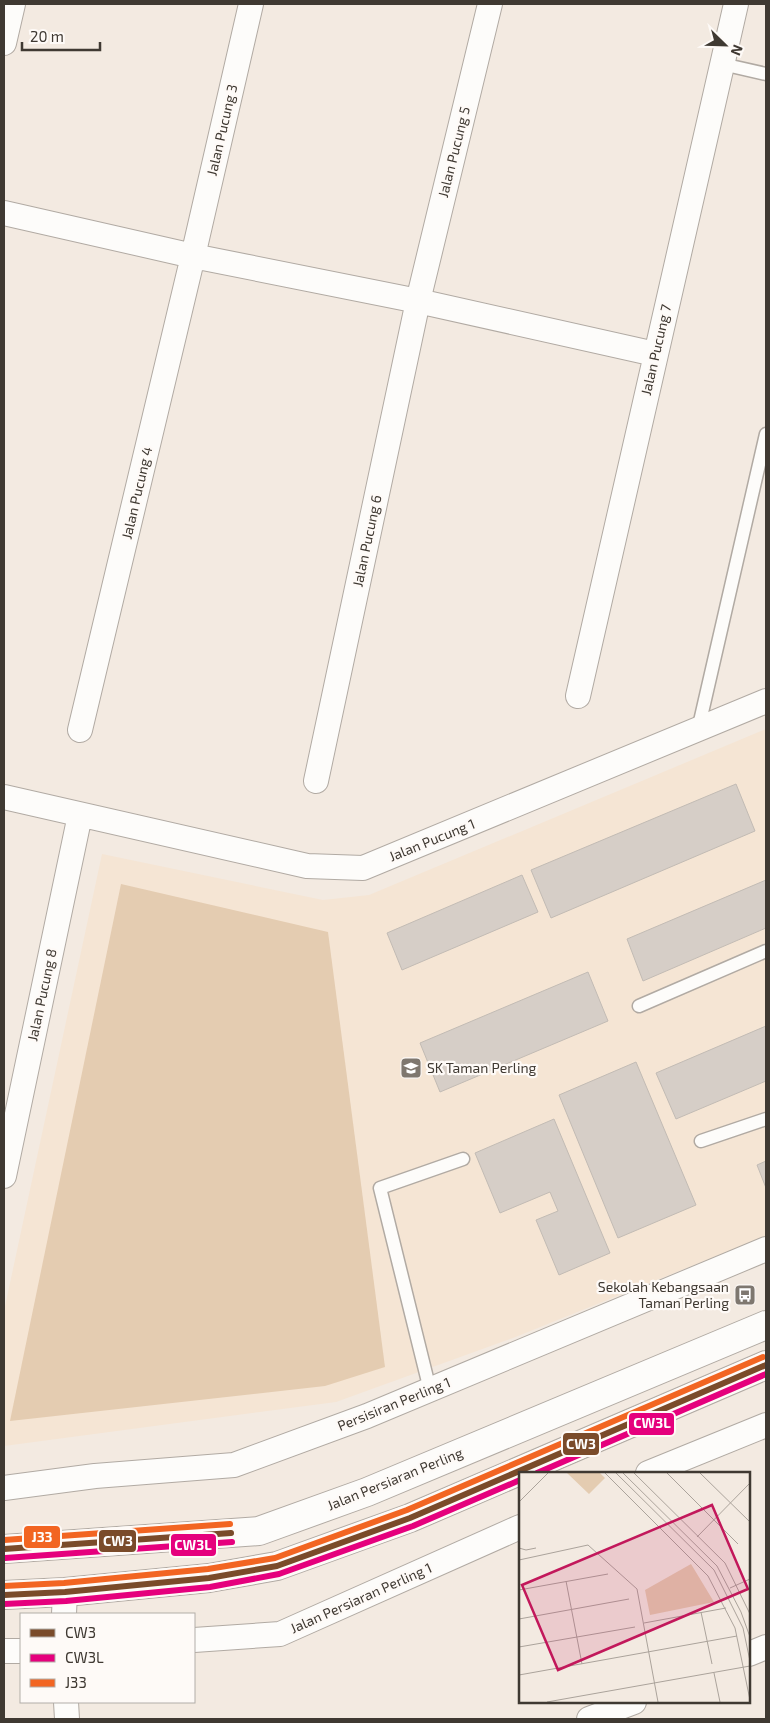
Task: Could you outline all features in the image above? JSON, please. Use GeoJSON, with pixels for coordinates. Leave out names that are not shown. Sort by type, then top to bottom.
{"type":"FeatureCollection","features":[{"type":"Feature","properties":{"kind":"main road","name":"Jalan Persiaran Perling"},"geometry":{"type":"LineString","coordinates":[[4,1549],[259,1531],[368,1492],[766,1326]]}},
{"type":"Feature","properties":{"kind":"main road"},"geometry":{"type":"LineString","coordinates":[[4,1595],[65,1603],[278,1566],[410,1518],[766,1365]]}},
{"type":"Feature","properties":{"kind":"street"},"geometry":{"type":"LineString","coordinates":[[4,43],[13,4]]}},
{"type":"Feature","properties":{"kind":"street","name":"Jalan Pucung 3"},"geometry":{"type":"LineString","coordinates":[[193,256],[251,4]]}},
{"type":"Feature","properties":{"kind":"street","name":"Jalan Pucung 5"},"geometry":{"type":"LineString","coordinates":[[418,301],[490,4]]}},
{"type":"Feature","properties":{"kind":"street","name":"Jalan Pucung 7"},"geometry":{"type":"LineString","coordinates":[[578,696],[736,4]]}},
{"type":"Feature","properties":{"kind":"street"},"geometry":{"type":"LineString","coordinates":[[4,214],[193,256],[418,301],[655,354]]}},
{"type":"Feature","properties":{"kind":"street","name":"Jalan Pucung 4"},"geometry":{"type":"LineString","coordinates":[[80,730],[193,256]]}},
{"type":"Feature","properties":{"kind":"street","name":"Jalan Pucung 6"},"geometry":{"type":"LineString","coordinates":[[316,781],[418,301]]}},
{"type":"Feature","properties":{"kind":"street","name":"Jalan Pucung 1"},"geometry":{"type":"LineString","coordinates":[[4,797],[307,866],[363,868],[766,701]]}},
{"type":"Feature","properties":{"kind":"street","name":"Jalan Pucung 8"},"geometry":{"type":"LineString","coordinates":[[4,1176],[80,815]]}},
{"type":"Feature","properties":{"kind":"street","name":"Persisiran Perling 1"},"geometry":{"type":"LineString","coordinates":[[4,1488],[95,1476],[234,1465],[367,1416],[766,1250]]}},
{"type":"Feature","properties":{"kind":"street"},"geometry":{"type":"LineString","coordinates":[[650,1472],[766,1425]]}},
{"type":"Feature","properties":{"kind":"street","name":"Jalan Persiaran Perling 1"},"geometry":{"type":"LineString","coordinates":[[195,1640],[280,1634],[519,1527]]}},
{"type":"Feature","properties":{"kind":"street"},"geometry":{"type":"LineString","coordinates":[[750,1654],[766,1647]]}},
{"type":"Feature","properties":{"kind":"street"},"geometry":{"type":"LineString","coordinates":[[4,1651],[20,1650]]}},
{"type":"Feature","properties":{"kind":"street"},"geometry":{"type":"LineString","coordinates":[[66,1703],[67,1719]]}},
{"type":"Feature","properties":{"kind":"street"},"geometry":{"type":"LineString","coordinates":[[588,1719],[632,1703]]}},
{"type":"Feature","properties":{"kind":"street"},"geometry":{"type":"LineString","coordinates":[[636,1703],[644,1719]]}},
{"type":"Feature","properties":{"kind":"lane"},"geometry":{"type":"LineString","coordinates":[[722,64],[766,74]]}},
{"type":"Feature","properties":{"kind":"lane"},"geometry":{"type":"LineString","coordinates":[[698,730],[766,434]]}},
{"type":"Feature","properties":{"kind":"lane"},"geometry":{"type":"LineString","coordinates":[[638,1006],[766,951]]}},
{"type":"Feature","properties":{"kind":"lane"},"geometry":{"type":"LineString","coordinates":[[701,1141],[766,1119]]}},
{"type":"Feature","properties":{"kind":"lane"},"geometry":{"type":"LineString","coordinates":[[430,1390],[380,1188],[463,1159]]}},
{"type":"Feature","properties":{"kind":"shaded area","name":"SK Taman Perling"},"geometry":{"type":"Polygon","coordinates":[[[766,729],[766,1236],[513,1338],[336,1402],[4,1446],[4,1311],[102,854],[323,900],[369,895],[766,729]]]}},
{"type":"Feature","properties":{"kind":"shaded area"},"geometry":{"type":"Polygon","coordinates":[[[121,884],[328,932],[385,1367],[325,1386],[10,1421],[121,884]]]}},
{"type":"Feature","properties":{"kind":"building"},"geometry":{"type":"Polygon","coordinates":[[[736,784],[755,831],[551,918],[531,870],[736,784]]]}},
{"type":"Feature","properties":{"kind":"building"},"geometry":{"type":"Polygon","coordinates":[[[522,875],[538,912],[402,970],[387,933],[522,875]]]}},
{"type":"Feature","properties":{"kind":"building"},"geometry":{"type":"Polygon","coordinates":[[[766,880],[766,928],[643,981],[627,939],[766,880]]]}},
{"type":"Feature","properties":{"kind":"building"},"geometry":{"type":"Polygon","coordinates":[[[588,972],[608,1021],[440,1092],[420,1043],[588,972]]]}},
{"type":"Feature","properties":{"kind":"building"},"geometry":{"type":"Polygon","coordinates":[[[766,1026],[766,1081],[676,1119],[656,1073],[766,1026]]]}},
{"type":"Feature","properties":{"kind":"building"},"geometry":{"type":"Polygon","coordinates":[[[636,1062],[696,1205],[618,1238],[559,1095],[636,1062]]]}},
{"type":"Feature","properties":{"kind":"building"},"geometry":{"type":"Polygon","coordinates":[[[554,1119],[610,1253],[559,1275],[536,1220],[558,1211],[550,1192],[500,1213],[475,1153],[554,1119]]]}},
{"type":"Feature","properties":{"kind":"building"},"geometry":{"type":"Polygon","coordinates":[[[766,1161],[766,1188],[757,1165],[766,1161]]]}},
{"type":"Feature","properties":{"kind":"transit line","name":"J33"},"geometry":{"type":"LineString","coordinates":[[4,1586],[64,1583],[208,1569],[275,1558],[407,1510],[763,1357]]}},
{"type":"Feature","properties":{"kind":"transit line","name":"CW3"},"geometry":{"type":"LineString","coordinates":[[4,1595],[65,1592],[209,1578],[277,1566],[410,1518],[766,1365]]}},
{"type":"Feature","properties":{"kind":"transit line","name":"CW3L"},"geometry":{"type":"LineString","coordinates":[[539,1472],[766,1374]]}},
{"type":"Feature","properties":{"kind":"transit line","name":"CW3L"},"geometry":{"type":"LineString","coordinates":[[4,1604],[66,1601],[210,1587],[279,1574],[413,1526],[519,1480]]}},
{"type":"Feature","properties":{"kind":"transit line","name":"J33"},"geometry":{"type":"LineString","coordinates":[[4,1540],[230,1524]]}},
{"type":"Feature","properties":{"kind":"transit line","name":"CW3"},"geometry":{"type":"LineString","coordinates":[[4,1549],[231,1533]]}},
{"type":"Feature","properties":{"kind":"transit line","name":"CW3L"},"geometry":{"type":"LineString","coordinates":[[5,1558],[232,1542]]}},
{"type":"Feature","properties":{"kind":"place","name":"SK Taman Perling"},"geometry":{"type":"Point","coordinates":[411,1068]}},
{"type":"Feature","properties":{"kind":"place","name":"Sekolah Kebangsaan Taman Perling"},"geometry":{"type":"Point","coordinates":[745,1295]}}]}
